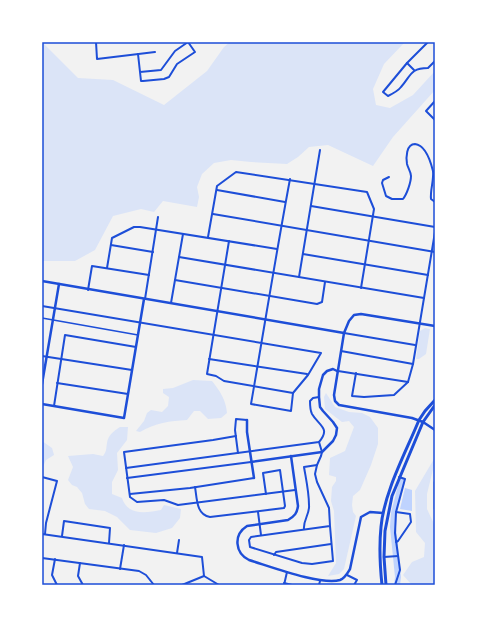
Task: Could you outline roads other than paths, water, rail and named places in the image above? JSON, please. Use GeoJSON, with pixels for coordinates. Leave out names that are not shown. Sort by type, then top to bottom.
{"type":"FeatureCollection","features":[{"type":"Feature","properties":{"kind":"main road"},"geometry":{"type":"LineString","coordinates":[[382,585],[380,548],[383,513],[390,489],[419,420],[435,400]]}},
{"type":"Feature","properties":{"kind":"main road"},"geometry":{"type":"LineString","coordinates":[[386,585],[384,558],[387,513],[399,477],[424,422],[435,406]]}},
{"type":"Feature","properties":{"kind":"street"},"geometry":{"type":"LineString","coordinates":[[96,42],[97,59],[155,52]]}},
{"type":"Feature","properties":{"kind":"street"},"geometry":{"type":"LineString","coordinates":[[138,54],[140,72],[141,81],[143,81],[164,79],[169,77],[177,64],[195,52],[188,42],[175,51],[161,70],[140,72]]}},
{"type":"Feature","properties":{"kind":"street"},"geometry":{"type":"LineString","coordinates":[[428,42],[407,63],[382,92],[388,96],[400,88],[414,70],[428,68],[435,61]]}},
{"type":"Feature","properties":{"kind":"street"},"geometry":{"type":"LineString","coordinates":[[407,63],[414,70]]}},
{"type":"Feature","properties":{"kind":"street"},"geometry":{"type":"LineString","coordinates":[[435,102],[426,111],[435,120]]}},
{"type":"Feature","properties":{"kind":"street"},"geometry":{"type":"LineString","coordinates":[[389,177],[383,180],[382,183],[386,196],[392,199],[403,199],[406,196],[411,175],[407,164],[407,150],[408,147],[412,145],[418,145],[426,152],[433,172],[433,184],[430,194],[431,199],[435,202]]}},
{"type":"Feature","properties":{"kind":"street"},"geometry":{"type":"LineString","coordinates":[[299,277],[320,150]]}},
{"type":"Feature","properties":{"kind":"street"},"geometry":{"type":"LineString","coordinates":[[208,237],[217,186],[236,172],[367,192],[374,209],[360,288]]}},
{"type":"Feature","properties":{"kind":"street"},"geometry":{"type":"LineString","coordinates":[[42,306],[262,343],[321,354],[308,375],[294,392],[290,410],[251,404],[258,367],[262,343],[266,320],[270,296],[274,273],[277,249],[282,226],[285,202],[290,180]]}},
{"type":"Feature","properties":{"kind":"street"},"geometry":{"type":"LineString","coordinates":[[217,190],[285,202]]}},
{"type":"Feature","properties":{"kind":"street"},"geometry":{"type":"LineString","coordinates":[[311,206],[435,227]]}},
{"type":"Feature","properties":{"kind":"street"},"geometry":{"type":"LineString","coordinates":[[213,214],[433,252]]}},
{"type":"Feature","properties":{"kind":"street"},"geometry":{"type":"LineString","coordinates":[[42,404],[124,418],[158,217]]}},
{"type":"Feature","properties":{"kind":"street"},"geometry":{"type":"LineString","coordinates":[[107,268],[112,238],[134,227],[208,237],[277,249]]}},
{"type":"Feature","properties":{"kind":"street"},"geometry":{"type":"LineString","coordinates":[[356,374],[352,396],[364,397],[394,395],[408,382],[413,364],[433,252],[435,232]]}},
{"type":"Feature","properties":{"kind":"street"},"geometry":{"type":"LineString","coordinates":[[171,303],[183,234]]}},
{"type":"Feature","properties":{"kind":"street"},"geometry":{"type":"LineString","coordinates":[[229,241],[207,374],[216,376],[224,381],[294,392]]}},
{"type":"Feature","properties":{"kind":"street"},"geometry":{"type":"LineString","coordinates":[[111,245],[153,252]]}},
{"type":"Feature","properties":{"kind":"street"},"geometry":{"type":"LineString","coordinates":[[303,254],[428,275]]}},
{"type":"Feature","properties":{"kind":"street"},"geometry":{"type":"LineString","coordinates":[[180,256],[424,298]]}},
{"type":"Feature","properties":{"kind":"street"},"geometry":{"type":"LineString","coordinates":[[88,290],[92,266],[148,275]]}},
{"type":"Feature","properties":{"kind":"street"},"geometry":{"type":"LineString","coordinates":[[175,280],[318,304],[322,302],[325,282]]}},
{"type":"Feature","properties":{"kind":"street"},"geometry":{"type":"LineString","coordinates":[[42,281],[416,345]]}},
{"type":"Feature","properties":{"kind":"street"},"geometry":{"type":"LineString","coordinates":[[42,384],[59,284]]}},
{"type":"Feature","properties":{"kind":"street"},"geometry":{"type":"LineString","coordinates":[[435,326],[361,314],[354,315],[348,321],[344,333],[334,395],[335,401],[339,405],[419,420],[435,430]]}},
{"type":"Feature","properties":{"kind":"street"},"geometry":{"type":"LineString","coordinates":[[42,318],[138,335]]}},
{"type":"Feature","properties":{"kind":"street"},"geometry":{"type":"LineString","coordinates":[[54,406],[65,335],[136,347]]}},
{"type":"Feature","properties":{"kind":"street"},"geometry":{"type":"LineString","coordinates":[[341,351],[413,364]]}},
{"type":"Feature","properties":{"kind":"street"},"geometry":{"type":"LineString","coordinates":[[42,356],[132,370]]}},
{"type":"Feature","properties":{"kind":"street"},"geometry":{"type":"LineString","coordinates":[[209,359],[308,375]]}},
{"type":"Feature","properties":{"kind":"street"},"geometry":{"type":"LineString","coordinates":[[330,526],[251,537],[249,540],[250,547],[302,563],[312,564],[333,561],[329,508],[317,482],[316,474],[317,465],[322,452],[333,440],[336,435],[337,428],[334,422],[323,411],[319,397],[319,389],[323,375],[327,371],[333,369],[408,382]]}},
{"type":"Feature","properties":{"kind":"street"},"geometry":{"type":"LineString","coordinates":[[57,382],[128,394]]}},
{"type":"Feature","properties":{"kind":"street"},"geometry":{"type":"LineString","coordinates":[[126,468],[319,442],[323,437],[323,426],[311,412],[310,401],[313,398],[319,397]]}},
{"type":"Feature","properties":{"kind":"street"},"geometry":{"type":"LineString","coordinates":[[130,494],[195,487],[254,478],[247,420],[236,419],[238,453]]}},
{"type":"Feature","properties":{"kind":"street"},"geometry":{"type":"LineString","coordinates":[[236,436],[124,452],[130,497],[137,502],[164,500],[178,505],[295,490]]}},
{"type":"Feature","properties":{"kind":"street"},"geometry":{"type":"LineString","coordinates":[[319,442],[322,452]]}},
{"type":"Feature","properties":{"kind":"street"},"geometry":{"type":"LineString","coordinates":[[127,478],[322,452]]}},
{"type":"Feature","properties":{"kind":"street"},"geometry":{"type":"LineString","coordinates":[[291,456],[298,506],[297,512],[294,517],[288,520],[247,526],[241,529],[237,540],[240,553],[243,557],[320,581],[336,581],[347,574],[350,569],[361,517],[370,512],[383,513]]}},
{"type":"Feature","properties":{"kind":"street"},"geometry":{"type":"LineString","coordinates":[[304,529],[303,523],[307,518],[309,505],[304,467],[317,465]]}},
{"type":"Feature","properties":{"kind":"street"},"geometry":{"type":"LineString","coordinates":[[195,487],[197,502],[201,513],[210,517],[284,508],[284,491],[280,470],[263,472],[266,494]]}},
{"type":"Feature","properties":{"kind":"street"},"geometry":{"type":"LineString","coordinates":[[42,477],[57,481],[43,534],[202,557],[204,576]]}},
{"type":"Feature","properties":{"kind":"street"},"geometry":{"type":"LineString","coordinates":[[395,585],[400,570],[396,542],[396,512],[405,479],[399,477]]}},
{"type":"Feature","properties":{"kind":"street"},"geometry":{"type":"LineString","coordinates":[[435,482],[435,509]]}},
{"type":"Feature","properties":{"kind":"street"},"geometry":{"type":"LineString","coordinates":[[258,512],[262,535]]}},
{"type":"Feature","properties":{"kind":"street"},"geometry":{"type":"LineString","coordinates":[[396,512],[410,514],[412,522],[396,542]]}},
{"type":"Feature","properties":{"kind":"street"},"geometry":{"type":"LineString","coordinates":[[62,536],[64,522],[110,528],[108,543]]}},
{"type":"Feature","properties":{"kind":"street"},"geometry":{"type":"LineString","coordinates":[[177,553],[178,540]]}},
{"type":"Feature","properties":{"kind":"street"},"geometry":{"type":"LineString","coordinates":[[274,555],[276,552],[332,544]]}},
{"type":"Feature","properties":{"kind":"street"},"geometry":{"type":"LineString","coordinates":[[120,569],[124,545]]}},
{"type":"Feature","properties":{"kind":"street"},"geometry":{"type":"LineString","coordinates":[[384,558],[398,556]]}},
{"type":"Feature","properties":{"kind":"street"},"geometry":{"type":"LineString","coordinates":[[42,558],[138,571],[146,575],[154,585]]}},
{"type":"Feature","properties":{"kind":"street"},"geometry":{"type":"LineString","coordinates":[[55,559],[52,575],[57,585]]}},
{"type":"Feature","properties":{"kind":"street"},"geometry":{"type":"LineString","coordinates":[[80,563],[78,576],[83,585]]}},
{"type":"Feature","properties":{"kind":"street"},"geometry":{"type":"LineString","coordinates":[[287,571],[284,584],[292,585]]}},
{"type":"Feature","properties":{"kind":"street"},"geometry":{"type":"LineString","coordinates":[[347,574],[357,580],[354,585]]}},
{"type":"Feature","properties":{"kind":"street"},"geometry":{"type":"LineString","coordinates":[[182,585],[204,576]]}},
{"type":"Feature","properties":{"kind":"street"},"geometry":{"type":"LineString","coordinates":[[204,576],[219,585]]}},
{"type":"Feature","properties":{"kind":"street"},"geometry":{"type":"LineString","coordinates":[[319,585],[320,581]]}},
{"type":"Feature","properties":{"kind":"water"},"geometry":{"type":"Polygon","coordinates":[[[405,488],[412,490],[412,511],[400,509],[405,488]]]}},
{"type":"Feature","properties":{"kind":"waterway"},"geometry":{"type":"LineString","coordinates":[[397,585],[398,577],[393,527],[394,513],[402,482]]}}]}
